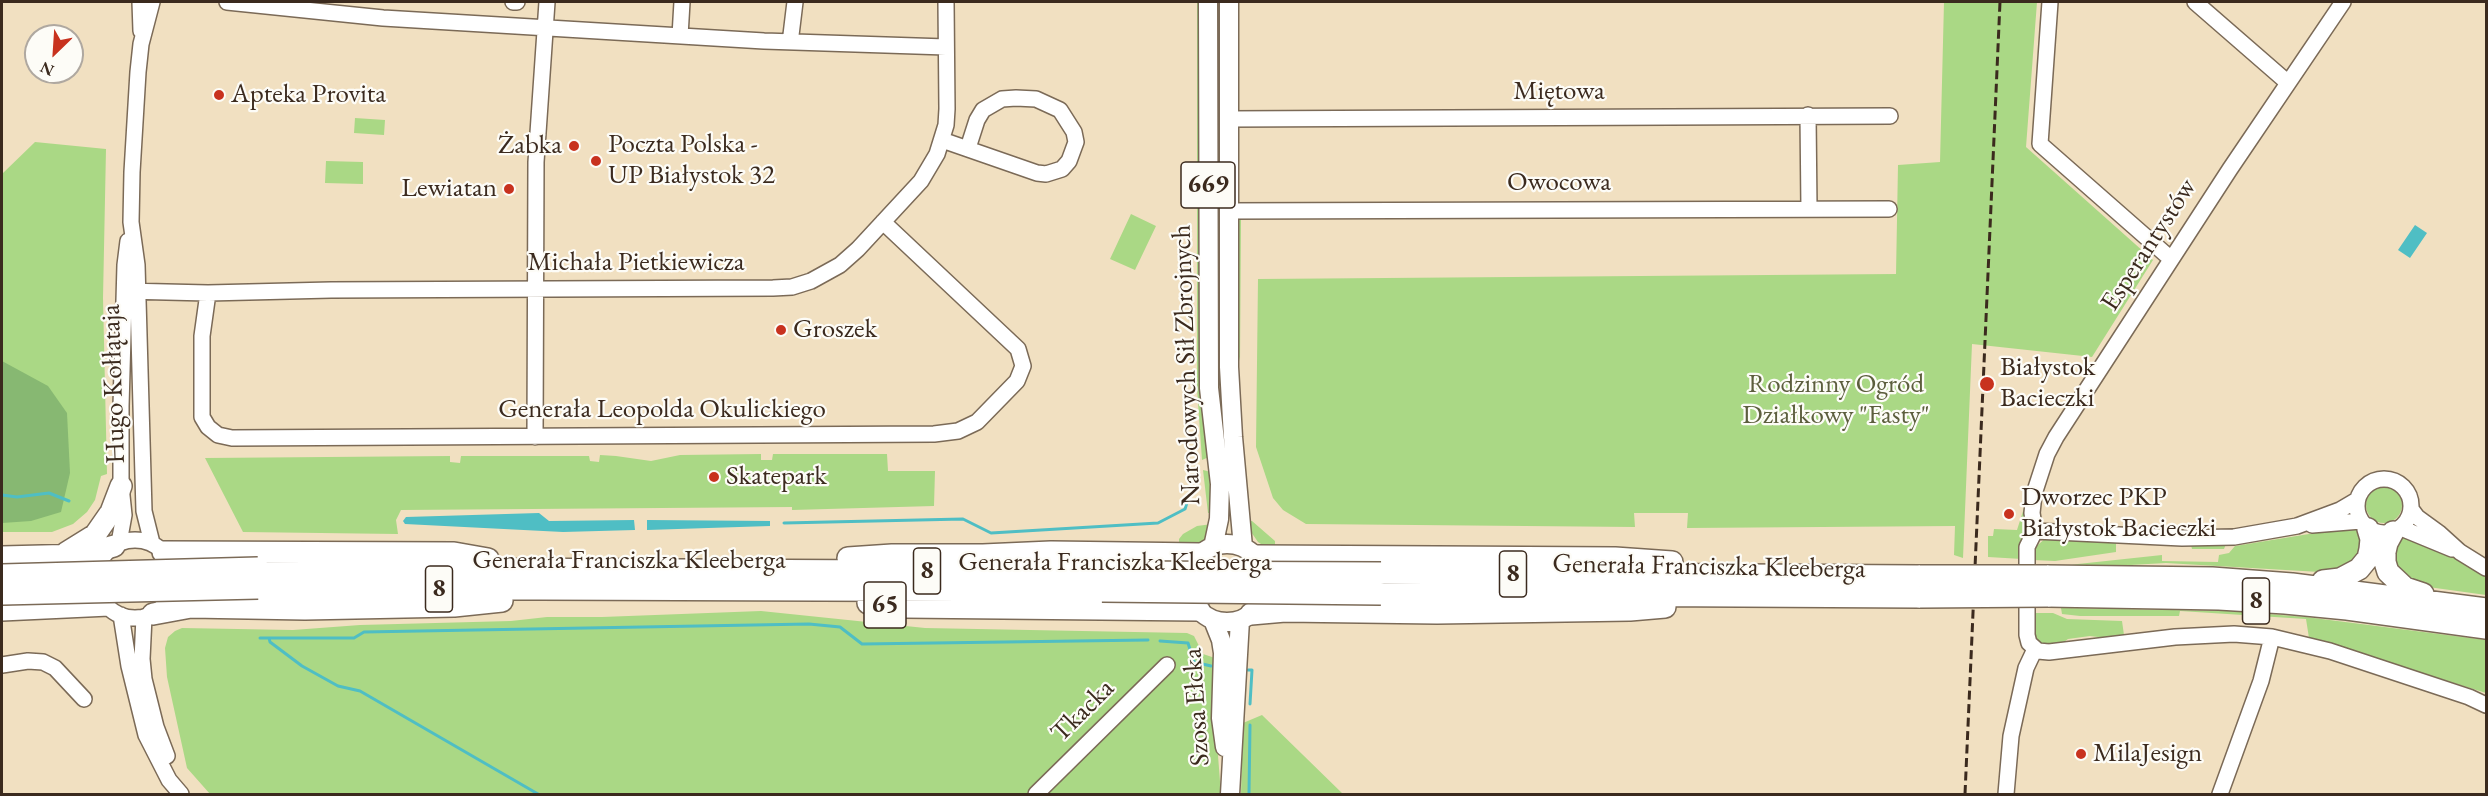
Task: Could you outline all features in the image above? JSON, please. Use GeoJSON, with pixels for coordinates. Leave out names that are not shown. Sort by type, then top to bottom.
{"type":"FeatureCollection","features":[{"type":"Feature","properties":{"kind":"highway"},"geometry":{"type":"LineString","coordinates":[[60,555],[95,536],[111,512],[121,486]]}},
{"type":"Feature","properties":{"kind":"highway"},"geometry":{"type":"LineString","coordinates":[[2292,584],[2340,579],[2354,573],[2368,558],[2371,539],[2365,525]]}},
{"type":"Feature","properties":{"kind":"highway"},"geometry":{"type":"LineString","coordinates":[[2397,530],[2387,543],[2385,562],[2388,572],[2405,588],[2452,604]]}},
{"type":"Feature","properties":{"kind":"highway"},"geometry":{"type":"LineString","coordinates":[[2,557],[92,554],[116,544]]}},
{"type":"Feature","properties":{"kind":"highway"},"geometry":{"type":"LineString","coordinates":[[157,547],[454,553],[542,569]]}},
{"type":"Feature","properties":{"kind":"highway","name":"65"},"geometry":{"type":"LineString","coordinates":[[753,570],[793,563],[892,555],[1207,550]]}},
{"type":"Feature","properties":{"kind":"highway"},"geometry":{"type":"LineString","coordinates":[[1249,552],[1615,558],[1687,563],[1725,573]]}},
{"type":"Feature","properties":{"kind":"highway","name":"Generała Franciszka Kleeberga"},"geometry":{"type":"LineString","coordinates":[[2,594],[258,578],[542,569],[753,570],[1102,582],[1381,584],[1725,573],[1920,586]]}},
{"type":"Feature","properties":{"kind":"highway","name":"Generała Franciszka Kleeberga"},"geometry":{"type":"LineString","coordinates":[[2,575],[258,578],[619,590],[778,591],[1102,582]]}},
{"type":"Feature","properties":{"kind":"highway","name":"8"},"geometry":{"type":"LineString","coordinates":[[2047,586],[2212,578],[2292,584],[2487,609]]}},
{"type":"Feature","properties":{"kind":"highway","name":"Generała Franciszka Kleeberga"},"geometry":{"type":"LineString","coordinates":[[1381,584],[1550,593],[1727,597],[1920,586],[2047,586]]}},
{"type":"Feature","properties":{"kind":"highway","name":"8"},"geometry":{"type":"LineString","coordinates":[[2047,586],[2347,609],[2487,630]]}},
{"type":"Feature","properties":{"kind":"highway"},"geometry":{"type":"LineString","coordinates":[[148,615],[191,607],[305,609],[454,606],[573,598],[619,590]]}},
{"type":"Feature","properties":{"kind":"highway","name":"65"},"geometry":{"type":"LineString","coordinates":[[778,591],[904,607],[1206,615]]}},
{"type":"Feature","properties":{"kind":"highway"},"geometry":{"type":"LineString","coordinates":[[1245,617],[1286,611],[1437,613],[1630,610],[1686,605],[1727,597]]}},
{"type":"Feature","properties":{"kind":"main road","name":"Narodowych Sił Zbrojnych"},"geometry":{"type":"LineString","coordinates":[[1207,550],[1219,519],[1220,484],[1209,369],[1208,2]]}},
{"type":"Feature","properties":{"kind":"main road","name":"Narodowych Sił Zbrojnych"},"geometry":{"type":"LineString","coordinates":[[1229,2],[1229,367],[1233,437],[1249,552]]}},
{"type":"Feature","properties":{"kind":"main road"},"geometry":{"type":"LineString","coordinates":[[1209,369],[1229,367]]}},
{"type":"Feature","properties":{"kind":"main road","name":"65"},"geometry":{"type":"LineString","coordinates":[[1207,550],[1233,544],[1249,552]]}},
{"type":"Feature","properties":{"kind":"main road"},"geometry":{"type":"LineString","coordinates":[[1206,615],[1192,600],[1188,588],[1193,564],[1207,550]]}},
{"type":"Feature","properties":{"kind":"main road"},"geometry":{"type":"LineString","coordinates":[[1245,617],[1262,599],[1266,580],[1263,567],[1249,552]]}},
{"type":"Feature","properties":{"kind":"main road","name":"65"},"geometry":{"type":"LineString","coordinates":[[1206,615],[1227,622],[1245,617]]}},
{"type":"Feature","properties":{"kind":"main road","name":"Szosa Ełcka"},"geometry":{"type":"LineString","coordinates":[[1206,615],[1221,640],[1223,653],[1221,702],[1230,793]]}},
{"type":"Feature","properties":{"kind":"main road","name":"Szosa Ełcka"},"geometry":{"type":"LineString","coordinates":[[1230,793],[1245,617]]}},
{"type":"Feature","properties":{"kind":"main road"},"geometry":{"type":"LineString","coordinates":[[1221,702],[1227,712],[1235,716]]}},
{"type":"Feature","properties":{"kind":"street","name":"Hugo Kołłątaja"},"geometry":{"type":"LineString","coordinates":[[116,544],[124,515],[121,486],[121,406],[131,291],[137,264],[131,222],[134,118],[141,44],[140,2]]}},
{"type":"Feature","properties":{"kind":"street","name":"Hugo Kołłątaja"},"geometry":{"type":"LineString","coordinates":[[141,44],[152,2]]}},
{"type":"Feature","properties":{"kind":"street"},"geometry":{"type":"LineString","coordinates":[[227,2],[383,18],[680,36],[946,47]]}},
{"type":"Feature","properties":{"kind":"street"},"geometry":{"type":"LineString","coordinates":[[383,18],[384,2]]}},
{"type":"Feature","properties":{"kind":"street"},"geometry":{"type":"LineString","coordinates":[[535,437],[536,162],[547,2]]}},
{"type":"Feature","properties":{"kind":"street"},"geometry":{"type":"LineString","coordinates":[[680,36],[682,2]]}},
{"type":"Feature","properties":{"kind":"street"},"geometry":{"type":"LineString","coordinates":[[791,35],[795,2]]}},
{"type":"Feature","properties":{"kind":"street","name":"Michała Pietkiewicza"},"geometry":{"type":"LineString","coordinates":[[131,291],[208,293],[792,287],[825,274],[840,265],[921,181],[937,154],[942,140],[947,109],[946,2]]}},
{"type":"Feature","properties":{"kind":"street"},"geometry":{"type":"LineString","coordinates":[[2050,2],[2040,144],[2171,259]]}},
{"type":"Feature","properties":{"kind":"street"},"geometry":{"type":"LineString","coordinates":[[2195,2],[2287,82]]}},
{"type":"Feature","properties":{"kind":"street","name":"Esperantystów"},"geometry":{"type":"LineString","coordinates":[[2034,649],[2027,639],[2027,548],[2035,531],[2032,505],[2047,454],[2171,259],[2287,82],[2343,2]]}},
{"type":"Feature","properties":{"kind":"street"},"geometry":{"type":"LineString","coordinates":[[942,140],[1037,173],[1046,174],[1062,169],[1069,161],[1076,142],[1074,132],[1059,110],[1036,99],[1016,98],[1002,99],[983,110],[977,120],[968,148]]}},
{"type":"Feature","properties":{"kind":"street"},"geometry":{"type":"LineString","coordinates":[[1808,115],[1809,208]]}},
{"type":"Feature","properties":{"kind":"street","name":"Miętowa"},"geometry":{"type":"LineString","coordinates":[[1229,119],[1890,116]]}},
{"type":"Feature","properties":{"kind":"street","name":"Owocowa"},"geometry":{"type":"LineString","coordinates":[[1229,211],[1889,209]]}},
{"type":"Feature","properties":{"kind":"street","name":"Generała Leopolda Okulickiego"},"geometry":{"type":"LineString","coordinates":[[208,293],[202,336],[202,417],[208,427],[218,435],[232,438],[934,434],[958,430],[977,422],[1017,381],[1023,366],[1018,349],[883,222]]}},
{"type":"Feature","properties":{"kind":"street","name":"Hugo Kołłątaja"},"geometry":{"type":"LineString","coordinates":[[131,291],[144,511],[157,547]]}},
{"type":"Feature","properties":{"kind":"street"},"geometry":{"type":"LineString","coordinates":[[2035,531],[2228,538],[2297,526],[2365,525],[2383,534],[2397,530],[2408,520],[2411,509],[2410,497],[2404,487],[2388,479],[2371,482],[2362,490],[2357,500],[2357,511],[2365,525]]}},
{"type":"Feature","properties":{"kind":"street"},"geometry":{"type":"LineString","coordinates":[[2297,526],[2340,510],[2357,500]]}},
{"type":"Feature","properties":{"kind":"street"},"geometry":{"type":"LineString","coordinates":[[2411,509],[2417,517],[2460,552]]}},
{"type":"Feature","properties":{"kind":"street"},"geometry":{"type":"LineString","coordinates":[[2397,530],[2460,552],[2487,568]]}},
{"type":"Feature","properties":{"kind":"street"},"geometry":{"type":"LineString","coordinates":[[2,613],[115,612],[148,615],[168,600],[174,580],[173,570],[157,547],[132,540],[116,544],[100,561],[96,581],[102,600],[115,612],[146,735],[169,780],[181,795]]}},
{"type":"Feature","properties":{"kind":"street"},"geometry":{"type":"LineString","coordinates":[[148,615],[142,659],[152,716],[170,762],[190,795]]}},
{"type":"Feature","properties":{"kind":"street"},"geometry":{"type":"LineString","coordinates":[[2006,795],[2011,736],[2026,668],[2034,649],[2049,652],[2132,641],[2208,635],[2272,637],[2315,646],[2487,705]]}},
{"type":"Feature","properties":{"kind":"street"},"geometry":{"type":"LineString","coordinates":[[2220,795],[2261,681],[2272,637]]}},
{"type":"Feature","properties":{"kind":"street"},"geometry":{"type":"LineString","coordinates":[[2,665],[37,661],[51,665],[84,699]]}},
{"type":"Feature","properties":{"kind":"street","name":"Tkacka"},"geometry":{"type":"LineString","coordinates":[[1036,795],[1167,665]]}},
{"type":"Feature","properties":{"kind":"street"},"geometry":{"type":"LineString","coordinates":[[2469,697],[2487,700]]}},
{"type":"Feature","properties":{"kind":"green space"},"geometry":{"type":"Polygon","coordinates":[[[1197,2],[1202,2],[1209,457],[1202,460],[1197,388],[1197,2]]]}},
{"type":"Feature","properties":{"kind":"green space"},"geometry":{"type":"Polygon","coordinates":[[[1215,2],[1222,2],[1223,361],[1215,361],[1215,2]]]}},
{"type":"Feature","properties":{"kind":"green space","name":"Rodzinny Ogród Działkowy \"Fasty\""},"geometry":{"type":"Polygon","coordinates":[[[1944,2],[2037,2],[2026,147],[2153,260],[2092,357],[1972,344],[1963,558],[1954,555],[1955,526],[1687,528],[1688,513],[1634,513],[1635,527],[1306,524],[1283,510],[1273,498],[1256,447],[1258,279],[1896,274],[1898,165],[1940,162],[1944,2]]]}},
{"type":"Feature","properties":{"kind":"green space"},"geometry":{"type":"Polygon","coordinates":[[[355,118],[385,120],[384,135],[354,133],[355,118]]]}},
{"type":"Feature","properties":{"kind":"green space"},"geometry":{"type":"Polygon","coordinates":[[[35,142],[106,149],[103,298],[107,474],[101,476],[95,500],[87,512],[73,524],[52,532],[2,532],[2,174],[35,142]]]}},
{"type":"Feature","properties":{"kind":"green space"},"geometry":{"type":"Polygon","coordinates":[[[326,161],[363,162],[363,184],[325,183],[326,161]]]}},
{"type":"Feature","properties":{"kind":"green space"},"geometry":{"type":"Polygon","coordinates":[[[1131,214],[1156,226],[1135,270],[1110,259],[1131,214]]]}},
{"type":"Feature","properties":{"kind":"green space"},"geometry":{"type":"Polygon","coordinates":[[[1241,219],[1240,361],[1236,343],[1237,222],[1241,219]]]}},
{"type":"Feature","properties":{"kind":"green space"},"geometry":{"type":"Polygon","coordinates":[[[2,361],[48,386],[67,413],[70,473],[61,512],[31,521],[2,523],[2,361]]]}},
{"type":"Feature","properties":{"kind":"green space"},"geometry":{"type":"Polygon","coordinates":[[[761,454],[761,460],[772,460],[773,454],[887,454],[888,471],[935,471],[934,506],[792,510],[792,507],[401,510],[396,520],[398,534],[243,532],[205,458],[450,456],[450,462],[460,463],[461,456],[589,456],[590,461],[599,462],[600,455],[651,461],[680,455],[761,454]]]}},
{"type":"Feature","properties":{"kind":"green space"},"geometry":{"type":"Polygon","coordinates":[[[1203,470],[1211,472],[1213,513],[1208,513],[1203,470]]]}},
{"type":"Feature","properties":{"kind":"green space"},"geometry":{"type":"Polygon","coordinates":[[[2384,487],[2397,492],[2402,505],[2397,518],[2384,523],[2371,518],[2366,505],[2371,492],[2384,487]]]}},
{"type":"Feature","properties":{"kind":"green space"},"geometry":{"type":"Polygon","coordinates":[[[2024,508],[2022,544],[2018,547],[2022,559],[1988,557],[1988,536],[1993,536],[1994,529],[2017,530],[2024,508]]]}},
{"type":"Feature","properties":{"kind":"green space"},"geometry":{"type":"Polygon","coordinates":[[[1248,521],[1252,521],[1275,541],[1275,547],[1264,546],[1258,542],[1249,529],[1248,521]]]}},
{"type":"Feature","properties":{"kind":"green space"},"geometry":{"type":"Polygon","coordinates":[[[1212,524],[1209,535],[1198,545],[1179,547],[1179,539],[1183,534],[1197,526],[1212,524]]]}},
{"type":"Feature","properties":{"kind":"green space"},"geometry":{"type":"Polygon","coordinates":[[[2350,525],[2362,530],[2364,555],[2337,573],[2166,563],[2059,569],[2059,567],[2078,564],[2162,555],[2162,561],[2218,562],[2219,555],[2229,553],[2235,546],[2346,528],[2350,525]]]}},
{"type":"Feature","properties":{"kind":"green space"},"geometry":{"type":"Polygon","coordinates":[[[2406,535],[2414,536],[2486,575],[2486,595],[2405,582],[2390,551],[2396,540],[2406,535]]]}},
{"type":"Feature","properties":{"kind":"green space"},"geometry":{"type":"Polygon","coordinates":[[[2046,538],[2226,544],[2224,549],[2192,549],[2191,545],[2116,542],[2116,552],[2055,561],[2033,560],[2033,549],[2046,538]]]}},
{"type":"Feature","properties":{"kind":"green space"},"geometry":{"type":"Polygon","coordinates":[[[2061,608],[2229,611],[2306,617],[2486,640],[2486,693],[2309,638],[2306,619],[2180,611],[2179,616],[2080,616],[2062,614],[2061,608]]]}},
{"type":"Feature","properties":{"kind":"green space"},"geometry":{"type":"Polygon","coordinates":[[[761,611],[925,628],[1187,633],[1194,636],[1203,654],[1215,658],[1215,717],[1221,794],[210,794],[187,768],[167,677],[165,648],[168,637],[182,628],[293,630],[360,625],[511,621],[547,617],[761,611]]]}},
{"type":"Feature","properties":{"kind":"green space"},"geometry":{"type":"Polygon","coordinates":[[[2033,613],[2053,613],[2067,619],[2122,621],[2124,635],[2068,639],[2061,644],[2049,646],[2040,644],[2032,636],[2033,613]]]}},
{"type":"Feature","properties":{"kind":"green space"},"geometry":{"type":"Polygon","coordinates":[[[1262,715],[1343,794],[1241,794],[1243,723],[1262,715]]]}},
{"type":"Feature","properties":{"kind":"water"},"geometry":{"type":"Polygon","coordinates":[[[2415,225],[2427,233],[2410,258],[2398,250],[2415,225]]]}},
{"type":"Feature","properties":{"kind":"water"},"geometry":{"type":"Polygon","coordinates":[[[539,513],[549,521],[634,520],[635,530],[563,532],[405,524],[403,521],[406,517],[539,513]]]}},
{"type":"Feature","properties":{"kind":"water"},"geometry":{"type":"Polygon","coordinates":[[[647,520],[770,521],[770,526],[647,530],[647,520]]]}},
{"type":"Feature","properties":{"kind":"waterway"},"geometry":{"type":"LineString","coordinates":[[2,495],[17,497],[49,493],[69,501]]}},
{"type":"Feature","properties":{"kind":"waterway"},"geometry":{"type":"LineString","coordinates":[[784,523],[963,519],[991,533],[1158,523],[1185,509],[1190,493]]}},
{"type":"Feature","properties":{"kind":"waterway"},"geometry":{"type":"LineString","coordinates":[[260,638],[354,638],[364,632],[809,624],[840,627],[862,644],[1148,640]]}},
{"type":"Feature","properties":{"kind":"waterway"},"geometry":{"type":"LineString","coordinates":[[269,638],[270,642],[302,666],[338,686],[360,691],[538,794]]}},
{"type":"Feature","properties":{"kind":"waterway"},"geometry":{"type":"LineString","coordinates":[[1160,641],[1188,643],[1194,662],[1211,666]]}},
{"type":"Feature","properties":{"kind":"waterway"},"geometry":{"type":"LineString","coordinates":[[1248,670],[1252,670],[1250,704]]}},
{"type":"Feature","properties":{"kind":"waterway"},"geometry":{"type":"LineString","coordinates":[[1249,794],[1250,725]]}},
{"type":"Feature","properties":{"kind":"railway"},"geometry":{"type":"LineString","coordinates":[[1965,794],[2000,2]]}},
{"type":"Feature","properties":{"kind":"place","name":"Apteka Provita"},"geometry":{"type":"Point","coordinates":[219,95]}},
{"type":"Feature","properties":{"kind":"place","name":"Żabka"},"geometry":{"type":"Point","coordinates":[574,146]}},
{"type":"Feature","properties":{"kind":"place","name":"Poczta Polska - UP Białystok 32"},"geometry":{"type":"Point","coordinates":[596,161]}},
{"type":"Feature","properties":{"kind":"place","name":"Lewiatan"},"geometry":{"type":"Point","coordinates":[509,189]}},
{"type":"Feature","properties":{"kind":"place","name":"Groszek"},"geometry":{"type":"Point","coordinates":[781,330]}},
{"type":"Feature","properties":{"kind":"place","name":"Białystok Bacieczki"},"geometry":{"type":"Point","coordinates":[1987,384]}},
{"type":"Feature","properties":{"kind":"place","name":"Skatepark"},"geometry":{"type":"Point","coordinates":[714,477]}},
{"type":"Feature","properties":{"kind":"place","name":"Dworzec PKP Białystok Bacieczki"},"geometry":{"type":"Point","coordinates":[2009,514]}},
{"type":"Feature","properties":{"kind":"place","name":"MilaJesign"},"geometry":{"type":"Point","coordinates":[2081,754]}}]}
